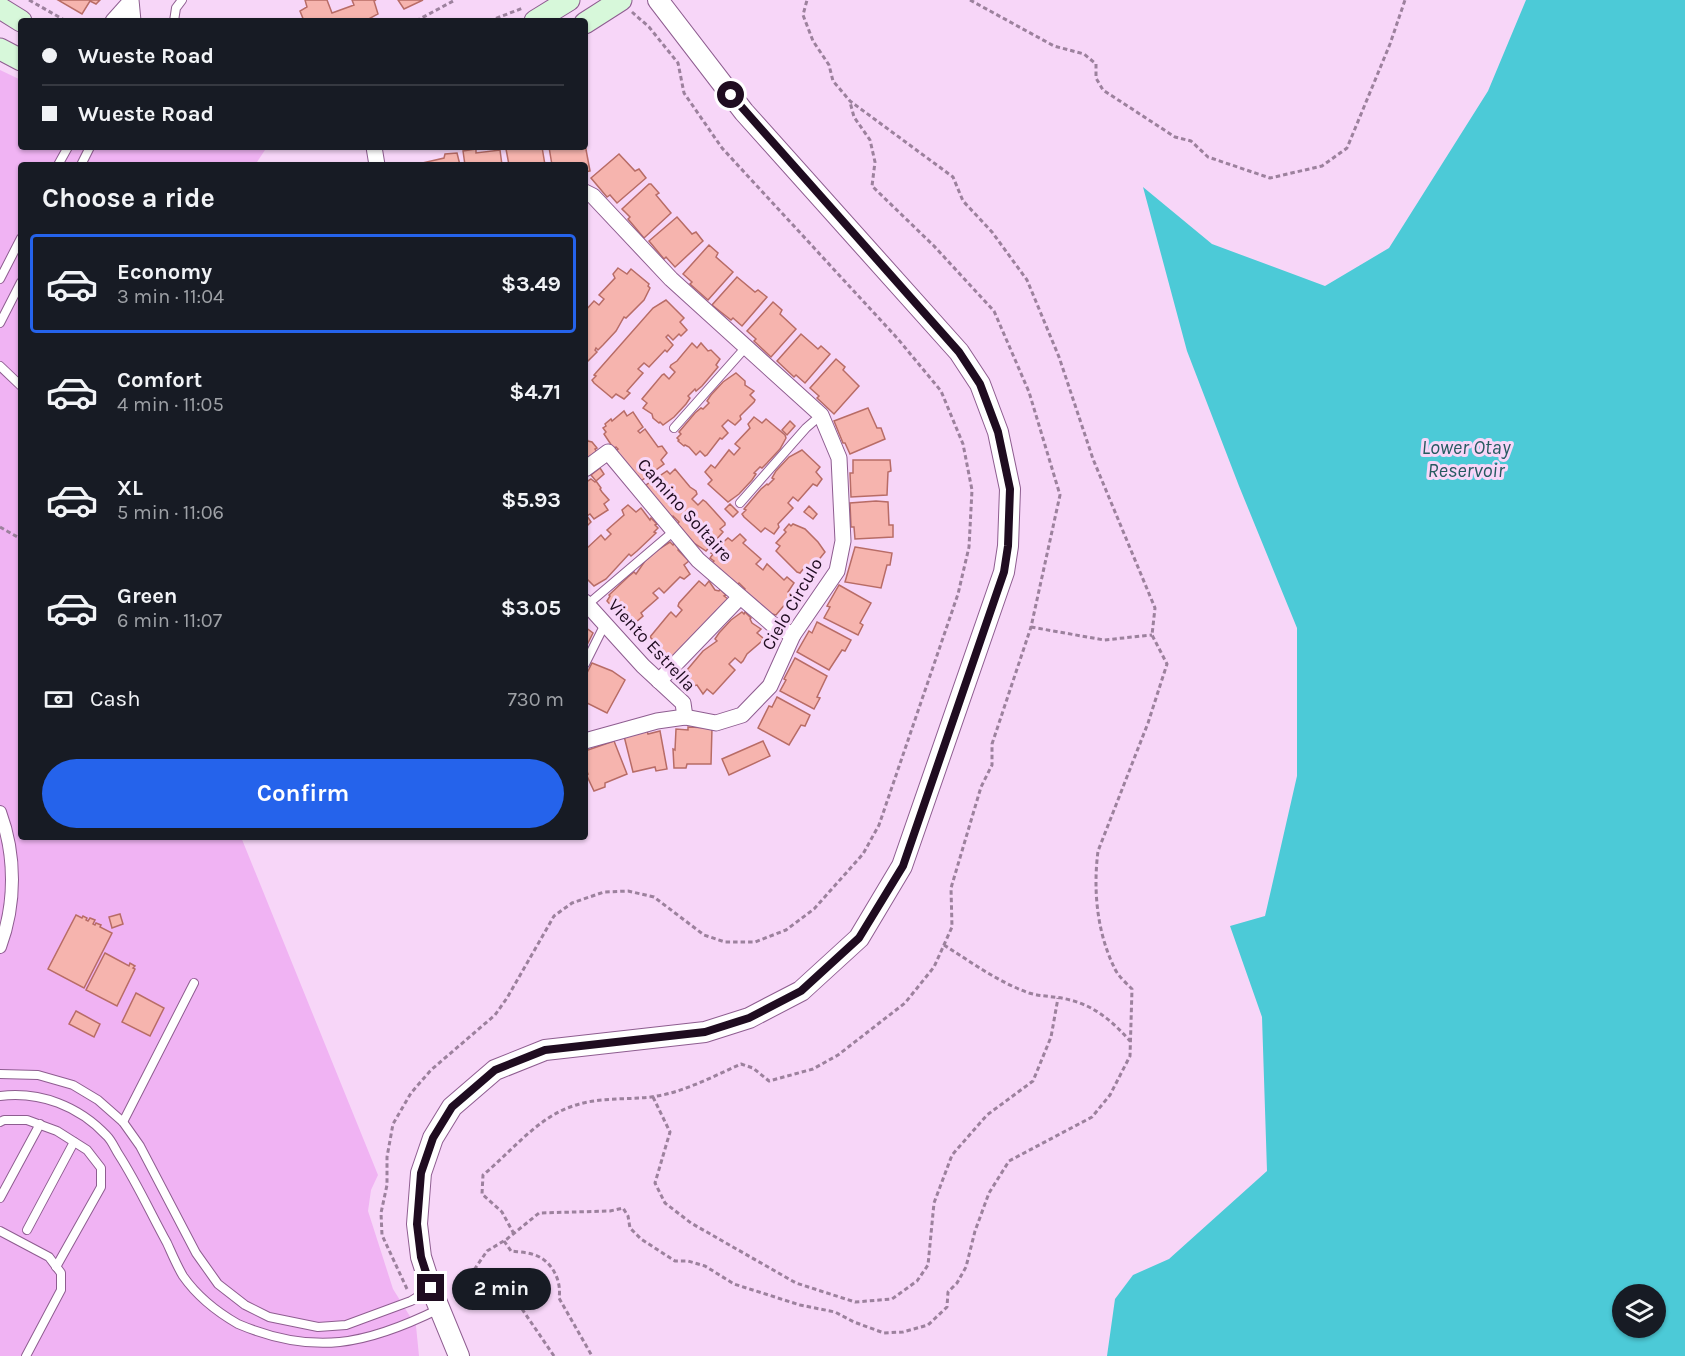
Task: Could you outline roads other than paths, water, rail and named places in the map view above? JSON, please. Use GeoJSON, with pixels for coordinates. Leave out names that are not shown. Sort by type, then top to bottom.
{"type":"FeatureCollection","features":[{"type":"Feature","properties":{"kind":"main road"},"geometry":{"type":"LineString","coordinates":[[533,13],[569,0]]}},
{"type":"Feature","properties":{"kind":"main road"},"geometry":{"type":"LineString","coordinates":[[588,21],[620,0]]}},
{"type":"Feature","properties":{"kind":"main road"},"geometry":{"type":"LineString","coordinates":[[0,8],[18,19]]}},
{"type":"Feature","properties":{"kind":"main road"},"geometry":{"type":"LineString","coordinates":[[0,49],[18,58]]}},
{"type":"Feature","properties":{"kind":"street"},"geometry":{"type":"LineString","coordinates":[[459,1356],[421,1257],[417,1224],[421,1173],[433,1138],[452,1107],[495,1070],[545,1050],[705,1032],[749,1018],[801,991],[859,938],[903,866],[1004,572],[1008,546],[1010,489],[998,432],[980,384],[959,352],[744,112],[658,0]]}},
{"type":"Feature","properties":{"kind":"street"},"geometry":{"type":"LineString","coordinates":[[116,18],[131,1]]}},
{"type":"Feature","properties":{"kind":"street"},"geometry":{"type":"LineString","coordinates":[[131,1],[133,18]]}},
{"type":"Feature","properties":{"kind":"street","name":"Cielo Circulo"},"geometry":{"type":"LineString","coordinates":[[588,194],[593,196],[671,279],[821,415],[838,458],[843,541],[837,571],[793,634],[770,686],[742,715],[716,723],[685,717],[657,721],[588,740]]}},
{"type":"Feature","properties":{"kind":"street","name":"Camino Soltaire"},"geometry":{"type":"LineString","coordinates":[[588,467],[608,452],[698,560],[772,624],[793,634]]}},
{"type":"Feature","properties":{"kind":"street"},"geometry":{"type":"LineString","coordinates":[[659,681],[740,597]]}},
{"type":"Feature","properties":{"kind":"street","name":"Viento Estrella"},"geometry":{"type":"LineString","coordinates":[[588,606],[683,703],[685,717]]}},
{"type":"Feature","properties":{"kind":"street"},"geometry":{"type":"LineString","coordinates":[[0,812],[7,837],[12,879],[10,915],[0,947]]}},
{"type":"Feature","properties":{"kind":"lane"},"geometry":{"type":"LineString","coordinates":[[174,18],[176,8],[182,0]]}},
{"type":"Feature","properties":{"kind":"lane"},"geometry":{"type":"LineString","coordinates":[[0,279],[18,244]]}},
{"type":"Feature","properties":{"kind":"lane"},"geometry":{"type":"LineString","coordinates":[[0,323],[18,288]]}},
{"type":"Feature","properties":{"kind":"lane"},"geometry":{"type":"LineString","coordinates":[[674,428],[746,347]]}},
{"type":"Feature","properties":{"kind":"lane"},"geometry":{"type":"LineString","coordinates":[[0,366],[18,383]]}},
{"type":"Feature","properties":{"kind":"lane"},"geometry":{"type":"LineString","coordinates":[[740,503],[821,415]]}},
{"type":"Feature","properties":{"kind":"lane"},"geometry":{"type":"LineString","coordinates":[[588,602],[674,531]]}},
{"type":"Feature","properties":{"kind":"lane"},"geometry":{"type":"LineString","coordinates":[[588,658],[605,624]]}},
{"type":"Feature","properties":{"kind":"lane"},"geometry":{"type":"LineString","coordinates":[[123,1122],[194,983]]}},
{"type":"Feature","properties":{"kind":"lane"},"geometry":{"type":"LineString","coordinates":[[0,1074],[38,1075],[73,1085],[98,1100],[123,1122],[140,1146],[196,1253],[218,1284],[245,1305],[269,1317],[318,1327],[346,1325],[411,1301],[431,1288]]}},
{"type":"Feature","properties":{"kind":"lane"},"geometry":{"type":"LineString","coordinates":[[0,1096],[32,1096],[57,1102],[82,1114],[107,1137],[127,1167],[183,1276],[203,1299],[226,1317],[255,1334],[283,1344],[314,1350],[342,1347],[376,1339],[440,1309]]}},
{"type":"Feature","properties":{"kind":"lane"},"geometry":{"type":"LineString","coordinates":[[0,1122],[27,1120],[57,1131],[87,1150],[101,1168],[101,1187],[56,1267]]}},
{"type":"Feature","properties":{"kind":"lane"},"geometry":{"type":"LineString","coordinates":[[0,1198],[40,1124]]}},
{"type":"Feature","properties":{"kind":"lane"},"geometry":{"type":"LineString","coordinates":[[27,1230],[74,1142]]}},
{"type":"Feature","properties":{"kind":"lane"},"geometry":{"type":"LineString","coordinates":[[0,1231],[49,1257],[61,1274],[61,1290],[26,1356]]}},
{"type":"Feature","properties":{"kind":"water","name":"Lower Otay Reservoir"},"geometry":{"type":"Polygon","coordinates":[[[1526,0],[1685,0],[1685,1356],[1107,1356],[1115,1299],[1133,1275],[1169,1259],[1267,1171],[1262,1017],[1230,926],[1265,916],[1297,776],[1297,628],[1187,351],[1143,187],[1212,244],[1325,286],[1389,248],[1488,91],[1526,0]]]}}]}
